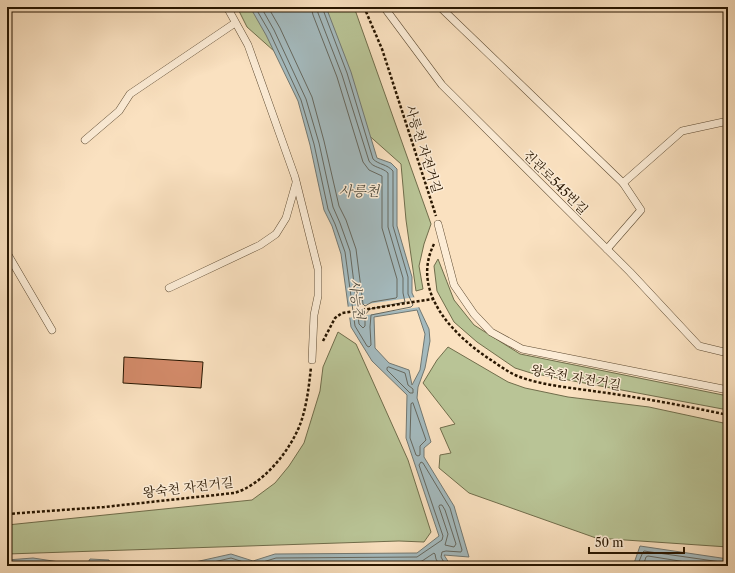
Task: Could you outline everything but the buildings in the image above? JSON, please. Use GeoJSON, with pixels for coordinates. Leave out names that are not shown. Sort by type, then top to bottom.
{"type":"FeatureCollection","features":[{"type":"Feature","properties":{"kind":"lane"},"geometry":{"type":"LineString","coordinates":[[227,7],[248,45],[296,183],[318,269],[318,296],[314,315],[312,360]]}},
{"type":"Feature","properties":{"kind":"lane","name":"진관로545번길"},"geometry":{"type":"LineString","coordinates":[[384,7],[442,85],[607,249],[699,346],[728,353]]}},
{"type":"Feature","properties":{"kind":"lane"},"geometry":{"type":"LineString","coordinates":[[440,7],[623,183],[641,210],[607,249]]}},
{"type":"Feature","properties":{"kind":"lane"},"geometry":{"type":"LineString","coordinates":[[85,140],[119,111],[130,94],[236,23]]}},
{"type":"Feature","properties":{"kind":"lane"},"geometry":{"type":"LineString","coordinates":[[623,183],[682,131],[728,121]]}},
{"type":"Feature","properties":{"kind":"lane"},"geometry":{"type":"LineString","coordinates":[[169,288],[260,245],[276,234],[286,218],[296,183]]}},
{"type":"Feature","properties":{"kind":"lane"},"geometry":{"type":"LineString","coordinates":[[438,224],[454,285],[458,291],[474,314],[491,332],[522,350],[728,390]]}},
{"type":"Feature","properties":{"kind":"lane"},"geometry":{"type":"LineString","coordinates":[[7,253],[52,330]]}},
{"type":"Feature","properties":{"kind":"path","name":"사릉천 자전거길"},"geometry":{"type":"LineString","coordinates":[[364,7],[382,49],[438,224],[438,235],[428,255],[429,283],[433,299]]}},
{"type":"Feature","properties":{"kind":"path","name":"왕숙천 자전거길"},"geometry":{"type":"LineString","coordinates":[[433,299],[445,320],[472,346],[510,372],[521,377],[552,384],[636,397],[728,415]]}},
{"type":"Feature","properties":{"kind":"path"},"geometry":{"type":"LineString","coordinates":[[335,318],[342,313],[433,299]]}},
{"type":"Feature","properties":{"kind":"path","name":"왕숙천 자전거길"},"geometry":{"type":"LineString","coordinates":[[7,514],[104,508],[234,493],[243,490],[266,473],[279,459],[293,438],[300,423],[307,401],[312,360]]}},
{"type":"Feature","properties":{"kind":"green space"},"geometry":{"type":"Polygon","coordinates":[[[237,7],[354,7],[431,224],[424,244],[419,266],[423,289],[416,291],[406,220],[401,164],[247,27],[237,7]]]}},
{"type":"Feature","properties":{"kind":"green space"},"geometry":{"type":"Polygon","coordinates":[[[438,259],[454,300],[474,325],[520,354],[728,396],[728,410],[531,373],[515,368],[477,342],[454,322],[437,291],[434,266],[438,259]]]}},
{"type":"Feature","properties":{"kind":"green space"},"geometry":{"type":"Polygon","coordinates":[[[338,332],[356,344],[408,460],[431,532],[424,542],[399,541],[7,554],[7,525],[252,500],[275,483],[289,466],[304,443],[320,391],[323,367],[338,332]]]}},
{"type":"Feature","properties":{"kind":"green space"},"geometry":{"type":"Polygon","coordinates":[[[448,347],[508,382],[525,388],[568,397],[649,407],[728,424],[728,547],[596,538],[469,493],[439,468],[440,455],[451,453],[440,428],[455,424],[423,383],[437,360],[448,347]]]}},
{"type":"Feature","properties":{"kind":"water","name":"사릉천"},"geometry":{"type":"Polygon","coordinates":[[[250,7],[326,7],[351,72],[377,158],[391,163],[397,169],[397,226],[412,277],[412,293],[429,329],[430,341],[425,368],[418,387],[417,398],[431,442],[424,448],[424,457],[454,506],[469,557],[444,555],[451,566],[177,566],[231,554],[253,561],[275,554],[417,553],[439,536],[406,438],[407,395],[372,361],[351,327],[341,254],[332,226],[324,210],[310,145],[298,101],[266,35],[250,7]],[[417,310],[374,317],[375,348],[389,363],[409,370],[412,385],[420,370],[425,334],[417,310]]]}},
{"type":"Feature","properties":{"kind":"water"},"geometry":{"type":"Polygon","coordinates":[[[640,546],[728,559],[728,566],[633,566],[640,546]]]}},
{"type":"Feature","properties":{"kind":"water"},"geometry":{"type":"Polygon","coordinates":[[[33,558],[86,566],[7,566],[7,560],[33,558]]]}},
{"type":"Feature","properties":{"kind":"water"},"geometry":{"type":"Polygon","coordinates":[[[90,559],[109,560],[111,566],[86,566],[90,559]]]}},
{"type":"Feature","properties":{"kind":"pier"},"geometry":{"type":"Polygon","coordinates":[[[416,297],[420,307],[347,318],[346,307],[416,297]]]}},
{"type":"Feature","properties":{"kind":"water label","name":"사능천"},"geometry":{"type":"Point","coordinates":[357,299]}}]}
